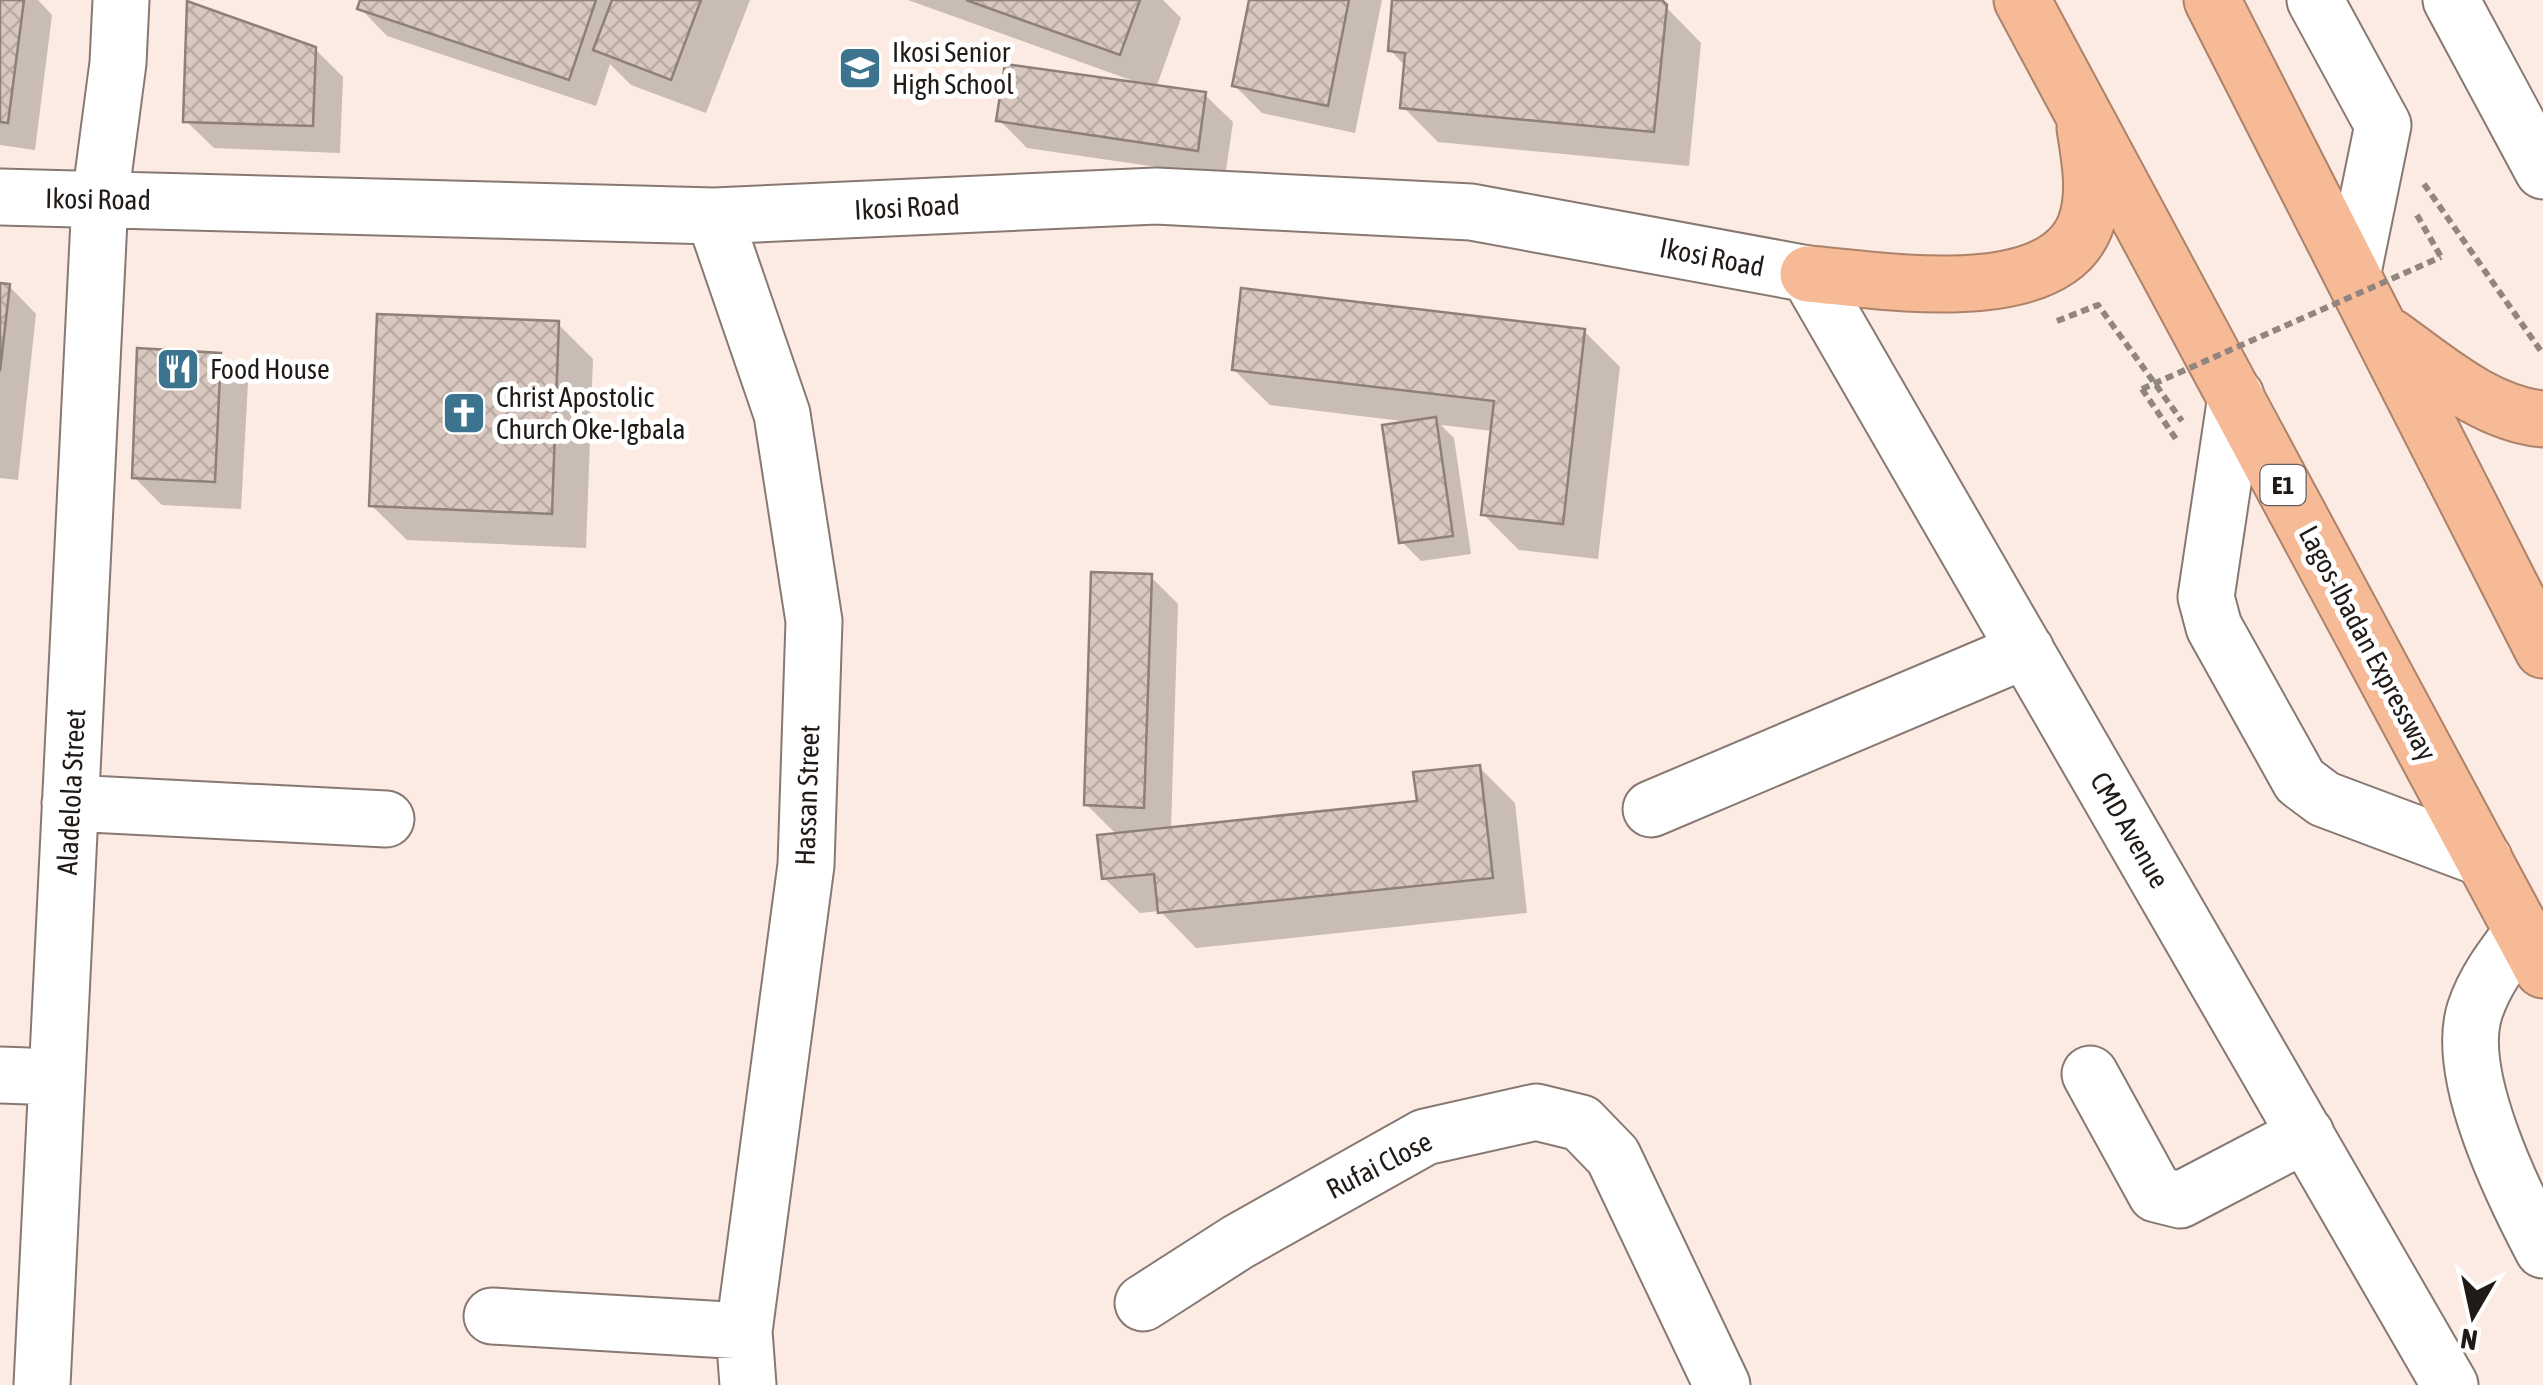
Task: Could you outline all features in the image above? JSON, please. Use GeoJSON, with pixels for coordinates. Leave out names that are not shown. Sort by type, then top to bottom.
{"type":"FeatureCollection","features":[{"type":"Feature","properties":{"kind":"highway","name":"Lagos-Ibadan Expressway"},"geometry":{"type":"LineString","coordinates":[[2022,0],[2533,951]]}},
{"type":"Feature","properties":{"kind":"highway"},"geometry":{"type":"LineString","coordinates":[[2212,0],[2543,650]]}},
{"type":"Feature","properties":{"kind":"highway"},"geometry":{"type":"LineString","coordinates":[[1808,274],[1966,282],[2030,276],[2063,258],[2084,227],[2093,181],[2081,106]]}},
{"type":"Feature","properties":{"kind":"highway"},"geometry":{"type":"LineString","coordinates":[[2383,332],[2464,389],[2521,417],[2543,419]]}},
{"type":"Feature","properties":{"kind":"street","name":"Aladelola Street"},"geometry":{"type":"LineString","coordinates":[[42,1385],[100,199],[118,63],[121,0]]}},
{"type":"Feature","properties":{"kind":"street"},"geometry":{"type":"LineString","coordinates":[[2315,0],[2383,126],[2353,272]]}},
{"type":"Feature","properties":{"kind":"street"},"geometry":{"type":"LineString","coordinates":[[2450,0],[2543,171]]}},
{"type":"Feature","properties":{"kind":"street","name":"Ikosi Road"},"geometry":{"type":"LineString","coordinates":[[0,197],[714,216],[1156,196],[1470,212],[1808,274]]}},
{"type":"Feature","properties":{"kind":"street","name":"Hassan Street"},"geometry":{"type":"LineString","coordinates":[[714,216],[782,414],[814,621],[806,865],[744,1331],[748,1385]]}},
{"type":"Feature","properties":{"kind":"street","name":"CMD Avenue"},"geometry":{"type":"LineString","coordinates":[[1808,274],[2450,1385]]}},
{"type":"Feature","properties":{"kind":"street"},"geometry":{"type":"LineString","coordinates":[[2236,396],[2206,597],[2214,628],[2300,781],[2324,799],[2484,859]]}},
{"type":"Feature","properties":{"kind":"street"},"geometry":{"type":"LineString","coordinates":[[1651,809],[2026,650]]}},
{"type":"Feature","properties":{"kind":"street"},"geometry":{"type":"LineString","coordinates":[[70,803],[386,820]]}},
{"type":"Feature","properties":{"kind":"street"},"geometry":{"type":"LineString","coordinates":[[2533,951],[2488,977],[2473,1014],[2473,1062],[2489,1130],[2508,1184],[2543,1250]]}},
{"type":"Feature","properties":{"kind":"street"},"geometry":{"type":"LineString","coordinates":[[2090,1074],[2156,1194],[2180,1200],[2306,1134]]}},
{"type":"Feature","properties":{"kind":"street"},"geometry":{"type":"LineString","coordinates":[[0,1075],[57,1077]]}},
{"type":"Feature","properties":{"kind":"street","name":"Rufai Close"},"geometry":{"type":"LineString","coordinates":[[1143,1302],[1238,1242],[1425,1136],[1536,1112],[1581,1124],[1613,1156],[1722,1385]]}},
{"type":"Feature","properties":{"kind":"street"},"geometry":{"type":"LineString","coordinates":[[492,1316],[744,1331]]}},
{"type":"Feature","properties":{"kind":"path"},"geometry":{"type":"LineString","coordinates":[[2383,126],[2543,354]]}},
{"type":"Feature","properties":{"kind":"path"},"geometry":{"type":"LineString","coordinates":[[2142,389],[2441,257]]}},
{"type":"Feature","properties":{"kind":"path"},"geometry":{"type":"LineString","coordinates":[[2042,324],[2098,305],[2223,479]]}},
{"type":"Feature","properties":{"kind":"building"},"geometry":{"type":"Polygon","coordinates":[[[0,0],[24,0],[8,123],[0,122],[0,0]]]}},
{"type":"Feature","properties":{"kind":"building"},"geometry":{"type":"Polygon","coordinates":[[[360,0],[596,0],[569,80],[357,9],[360,0]]]}},
{"type":"Feature","properties":{"kind":"building"},"geometry":{"type":"Polygon","coordinates":[[[612,0],[701,0],[671,80],[593,50],[612,0]]]}},
{"type":"Feature","properties":{"kind":"building"},"geometry":{"type":"Polygon","coordinates":[[[966,0],[1140,0],[1120,55],[966,0]]]}},
{"type":"Feature","properties":{"kind":"building"},"geometry":{"type":"Polygon","coordinates":[[[1249,0],[1349,0],[1328,106],[1232,86],[1249,0]]]}},
{"type":"Feature","properties":{"kind":"building"},"geometry":{"type":"Polygon","coordinates":[[[1392,0],[1662,0],[1667,5],[1654,132],[1400,108],[1405,53],[1388,51],[1392,0]]]}},
{"type":"Feature","properties":{"kind":"building"},"geometry":{"type":"Polygon","coordinates":[[[187,1],[316,47],[313,126],[183,122],[187,1]]]}},
{"type":"Feature","properties":{"kind":"building"},"geometry":{"type":"Polygon","coordinates":[[[1005,64],[1206,92],[1198,151],[996,121],[1005,64]]]}},
{"type":"Feature","properties":{"kind":"building"},"geometry":{"type":"Polygon","coordinates":[[[0,283],[10,284],[0,371],[0,283]]]}},
{"type":"Feature","properties":{"kind":"building"},"geometry":{"type":"Polygon","coordinates":[[[1241,288],[1585,329],[1563,524],[1481,515],[1494,401],[1232,370],[1241,288]]]}},
{"type":"Feature","properties":{"kind":"building","name":"Christ Apostolic Church Oke-Igbala"},"geometry":{"type":"Polygon","coordinates":[[[377,314],[559,321],[552,514],[369,506],[377,314]]]}},
{"type":"Feature","properties":{"kind":"building"},"geometry":{"type":"Polygon","coordinates":[[[137,348],[221,353],[215,482],[132,478],[137,348]]]}},
{"type":"Feature","properties":{"kind":"building"},"geometry":{"type":"Polygon","coordinates":[[[1436,417],[1453,536],[1399,543],[1382,425],[1436,417]]]}},
{"type":"Feature","properties":{"kind":"building"},"geometry":{"type":"Polygon","coordinates":[[[1091,572],[1152,574],[1144,808],[1084,805],[1091,572]]]}},
{"type":"Feature","properties":{"kind":"building"},"geometry":{"type":"Polygon","coordinates":[[[1480,765],[1493,878],[1158,913],[1154,874],[1102,879],[1097,835],[1417,801],[1413,772],[1480,765]]]}},
{"type":"Feature","properties":{"kind":"place","name":"Ikosi Senior High School"},"geometry":{"type":"Point","coordinates":[860,68]}},
{"type":"Feature","properties":{"kind":"place","name":"Food House"},"geometry":{"type":"Point","coordinates":[178,369]}},
{"type":"Feature","properties":{"kind":"place","name":"Christ Apostolic Church Oke-Igbala"},"geometry":{"type":"Point","coordinates":[464,413]}}]}
